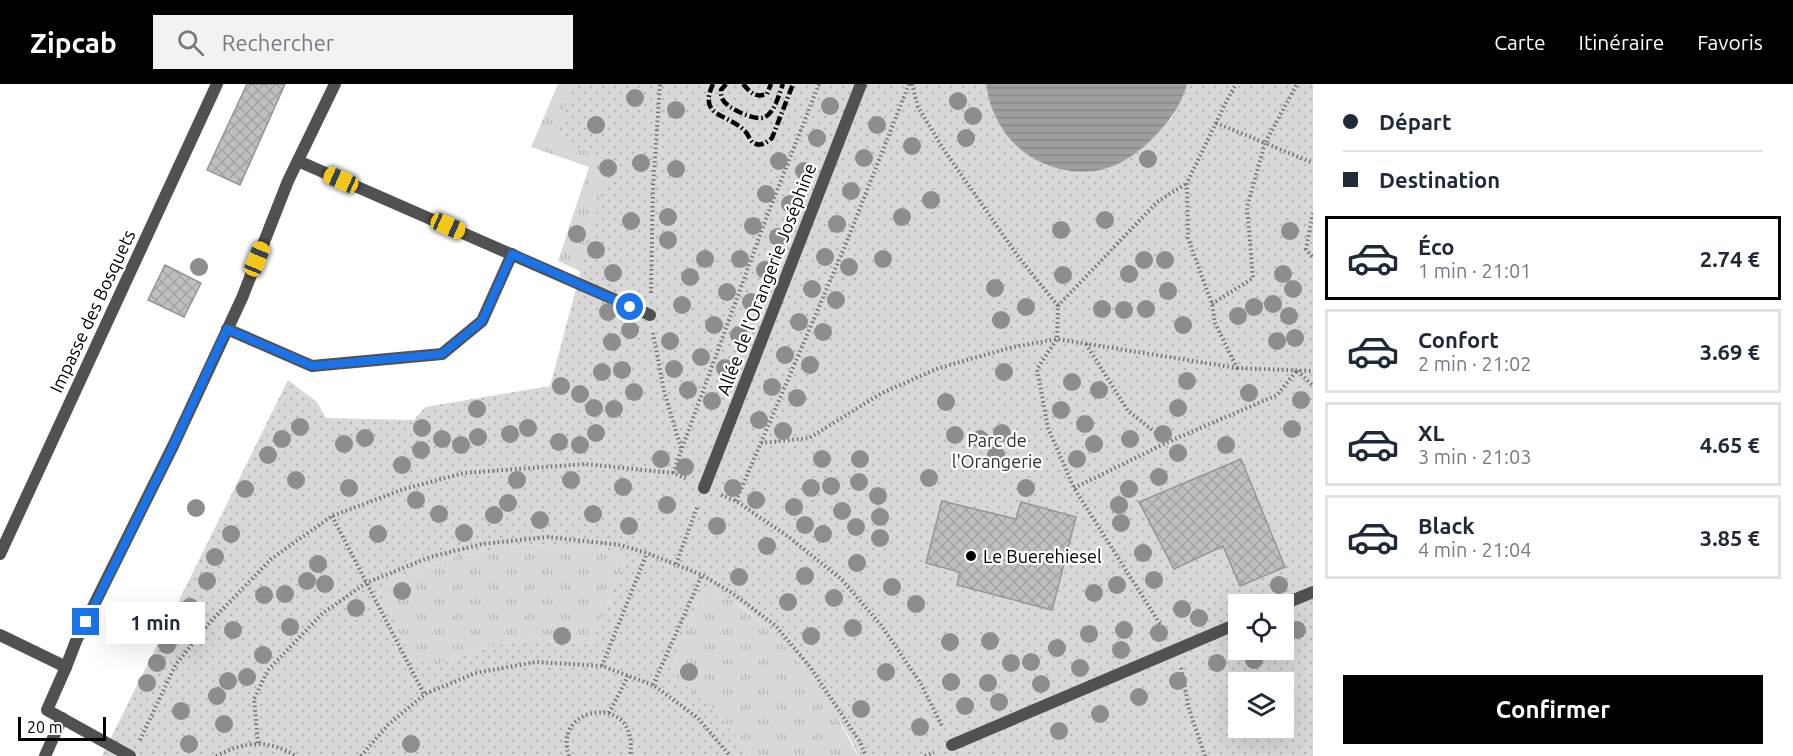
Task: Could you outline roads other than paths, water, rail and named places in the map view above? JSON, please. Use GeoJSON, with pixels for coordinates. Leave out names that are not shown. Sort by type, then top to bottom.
{"type":"FeatureCollection","features":[{"type":"Feature","properties":{"kind":"street","name":"Impasse des Bosquets"},"geometry":{"type":"LineString","coordinates":[[0,554],[4,537],[217,84]]}},
{"type":"Feature","properties":{"kind":"street"},"geometry":{"type":"LineString","coordinates":[[134,751],[47,710],[76,641],[173,446],[227,329],[298,161],[335,84]]}},
{"type":"Feature","properties":{"kind":"street","name":"Allée de l'Orangerie Joséphine"},"geometry":{"type":"LineString","coordinates":[[704,488],[861,84]]}},
{"type":"Feature","properties":{"kind":"street"},"geometry":{"type":"LineString","coordinates":[[298,161],[650,315]]}},
{"type":"Feature","properties":{"kind":"street"},"geometry":{"type":"LineString","coordinates":[[227,329],[312,366],[442,354],[482,321],[512,254]]}},
{"type":"Feature","properties":{"kind":"street"},"geometry":{"type":"LineString","coordinates":[[1294,600],[1313,592]]}},
{"type":"Feature","properties":{"kind":"street"},"geometry":{"type":"LineString","coordinates":[[952,745],[1228,628]]}},
{"type":"Feature","properties":{"kind":"street"},"geometry":{"type":"LineString","coordinates":[[0,635],[66,667]]}},
{"type":"Feature","properties":{"kind":"street"},"geometry":{"type":"LineString","coordinates":[[45,756],[62,718]]}},
{"type":"Feature","properties":{"kind":"railway"},"geometry":{"type":"LineString","coordinates":[[713,84],[709,94],[711,108],[737,124],[752,142],[758,144],[772,138],[793,84]]}},
{"type":"Feature","properties":{"kind":"railway"},"geometry":{"type":"LineString","coordinates":[[726,84],[721,90],[722,98],[726,103],[755,118],[768,115],[783,84]]}},
{"type":"Feature","properties":{"kind":"railway"},"geometry":{"type":"LineString","coordinates":[[743,84],[756,95],[767,94],[771,84]]}},
{"type":"Feature","properties":{"kind":"place","name":"Le Buerehiesel"},"geometry":{"type":"Point","coordinates":[971,556]}},
{"type":"Feature","properties":{"kind":"park label","name":"Parc de l'Orangerie"},"geometry":{"type":"Point","coordinates":[997,450]}}]}
